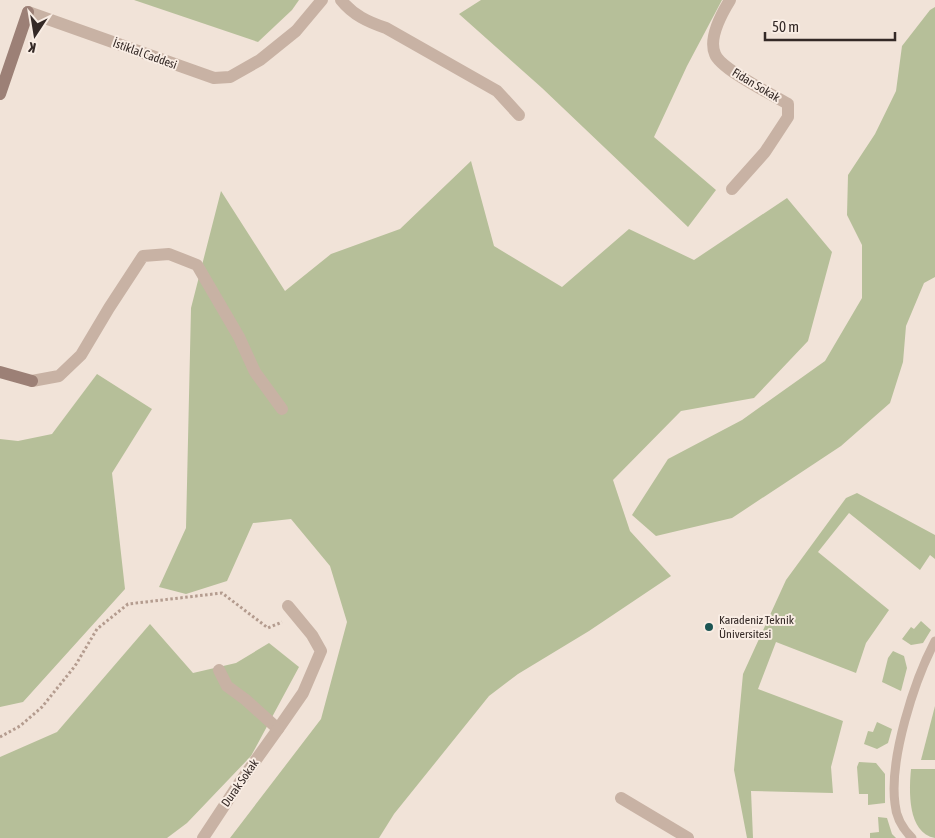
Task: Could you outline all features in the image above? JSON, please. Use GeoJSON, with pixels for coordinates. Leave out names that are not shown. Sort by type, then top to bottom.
{"type":"FeatureCollection","features":[{"type":"Feature","properties":{"kind":"street","name":"İstiklal Caddesi"},"geometry":{"type":"LineString","coordinates":[[0,94],[28,12],[214,78],[230,77],[260,60],[296,31],[322,0]]}},
{"type":"Feature","properties":{"kind":"street"},"geometry":{"type":"LineString","coordinates":[[341,0],[351,11],[367,21],[386,28],[497,91],[519,115]]}},
{"type":"Feature","properties":{"kind":"street","name":"Fidan Sokak"},"geometry":{"type":"LineString","coordinates":[[730,0],[721,14],[714,37],[714,54],[723,65],[788,104],[788,117],[765,152],[732,190]]}},
{"type":"Feature","properties":{"kind":"street"},"geometry":{"type":"LineString","coordinates":[[0,372],[32,381],[59,376],[81,355],[143,256],[169,254],[197,265],[239,337],[255,372],[282,409]]}},
{"type":"Feature","properties":{"kind":"street","name":"Durak Sokak"},"geometry":{"type":"LineString","coordinates":[[203,838],[303,693],[322,651],[312,635],[288,606]]}},
{"type":"Feature","properties":{"kind":"street"},"geometry":{"type":"LineString","coordinates":[[219,670],[227,686],[246,700],[278,729]]}},
{"type":"Feature","properties":{"kind":"street"},"geometry":{"type":"LineString","coordinates":[[620,798],[688,838]]}},
{"type":"Feature","properties":{"kind":"lane"},"geometry":{"type":"LineString","coordinates":[[912,838],[903,828],[895,805],[896,758],[926,659],[935,641]]}},
{"type":"Feature","properties":{"kind":"path"},"geometry":{"type":"LineString","coordinates":[[0,737],[20,726],[42,706],[75,666],[97,629],[128,604],[222,593],[268,628],[284,621],[288,606]]}},
{"type":"Feature","properties":{"kind":"green space"},"geometry":{"type":"Polygon","coordinates":[[[134,0],[299,0],[292,10],[258,42],[134,0]]]}},
{"type":"Feature","properties":{"kind":"green space"},"geometry":{"type":"Polygon","coordinates":[[[481,0],[722,0],[687,66],[654,137],[716,190],[688,227],[542,88],[459,14],[481,0]]]}},
{"type":"Feature","properties":{"kind":"green space"},"geometry":{"type":"Polygon","coordinates":[[[935,7],[935,277],[924,283],[906,326],[903,362],[890,403],[841,446],[732,518],[656,536],[632,515],[668,459],[742,420],[825,361],[862,298],[862,245],[847,215],[848,175],[875,134],[896,91],[902,46],[930,10],[935,7]]]}},
{"type":"Feature","properties":{"kind":"green space"},"geometry":{"type":"Polygon","coordinates":[[[471,161],[494,246],[562,287],[629,229],[694,260],[787,198],[832,252],[808,341],[754,398],[681,411],[613,480],[630,531],[671,576],[589,631],[518,674],[489,696],[394,814],[379,838],[230,838],[321,719],[347,622],[330,566],[291,519],[253,523],[227,581],[186,594],[159,587],[186,528],[191,308],[221,191],[285,291],[331,254],[400,229],[471,161]]]}},
{"type":"Feature","properties":{"kind":"green space"},"geometry":{"type":"Polygon","coordinates":[[[97,374],[152,409],[112,473],[125,589],[23,702],[0,707],[0,439],[18,441],[52,434],[97,374]]]}},
{"type":"Feature","properties":{"kind":"green space"},"geometry":{"type":"Polygon","coordinates":[[[857,493],[935,535],[935,559],[930,555],[920,570],[849,513],[818,552],[889,610],[866,643],[856,673],[776,642],[758,689],[843,721],[831,767],[833,793],[751,791],[753,838],[747,838],[734,770],[743,674],[786,580],[846,498],[857,493]]]}},
{"type":"Feature","properties":{"kind":"green space"},"geometry":{"type":"Polygon","coordinates":[[[921,621],[931,630],[923,643],[911,645],[902,639],[911,627],[914,629],[921,621]]]}},
{"type":"Feature","properties":{"kind":"green space"},"geometry":{"type":"Polygon","coordinates":[[[150,624],[193,673],[236,663],[269,643],[299,667],[251,756],[187,823],[167,838],[0,838],[0,757],[57,732],[150,624]]]}},
{"type":"Feature","properties":{"kind":"green space"},"geometry":{"type":"Polygon","coordinates":[[[893,651],[904,656],[907,668],[901,691],[882,682],[888,658],[893,651]]]}},
{"type":"Feature","properties":{"kind":"green space"},"geometry":{"type":"Polygon","coordinates":[[[935,706],[935,760],[921,760],[935,706]]]}},
{"type":"Feature","properties":{"kind":"green space"},"geometry":{"type":"Polygon","coordinates":[[[877,722],[892,729],[888,743],[877,749],[864,744],[868,731],[873,732],[877,722]]]}},
{"type":"Feature","properties":{"kind":"green space"},"geometry":{"type":"Polygon","coordinates":[[[859,762],[876,763],[885,774],[885,803],[868,805],[868,794],[859,794],[857,767],[859,762]]]}},
{"type":"Feature","properties":{"kind":"green space"},"geometry":{"type":"Polygon","coordinates":[[[911,769],[935,769],[935,838],[919,828],[915,820],[910,799],[911,769]]]}},
{"type":"Feature","properties":{"kind":"green space"},"geometry":{"type":"Polygon","coordinates":[[[878,817],[887,818],[892,834],[896,838],[870,838],[870,833],[879,832],[878,817]]]}},
{"type":"Feature","properties":{"kind":"place","name":"Karadeniz Teknik Üniversitesi"},"geometry":{"type":"Point","coordinates":[709,627]}}]}
